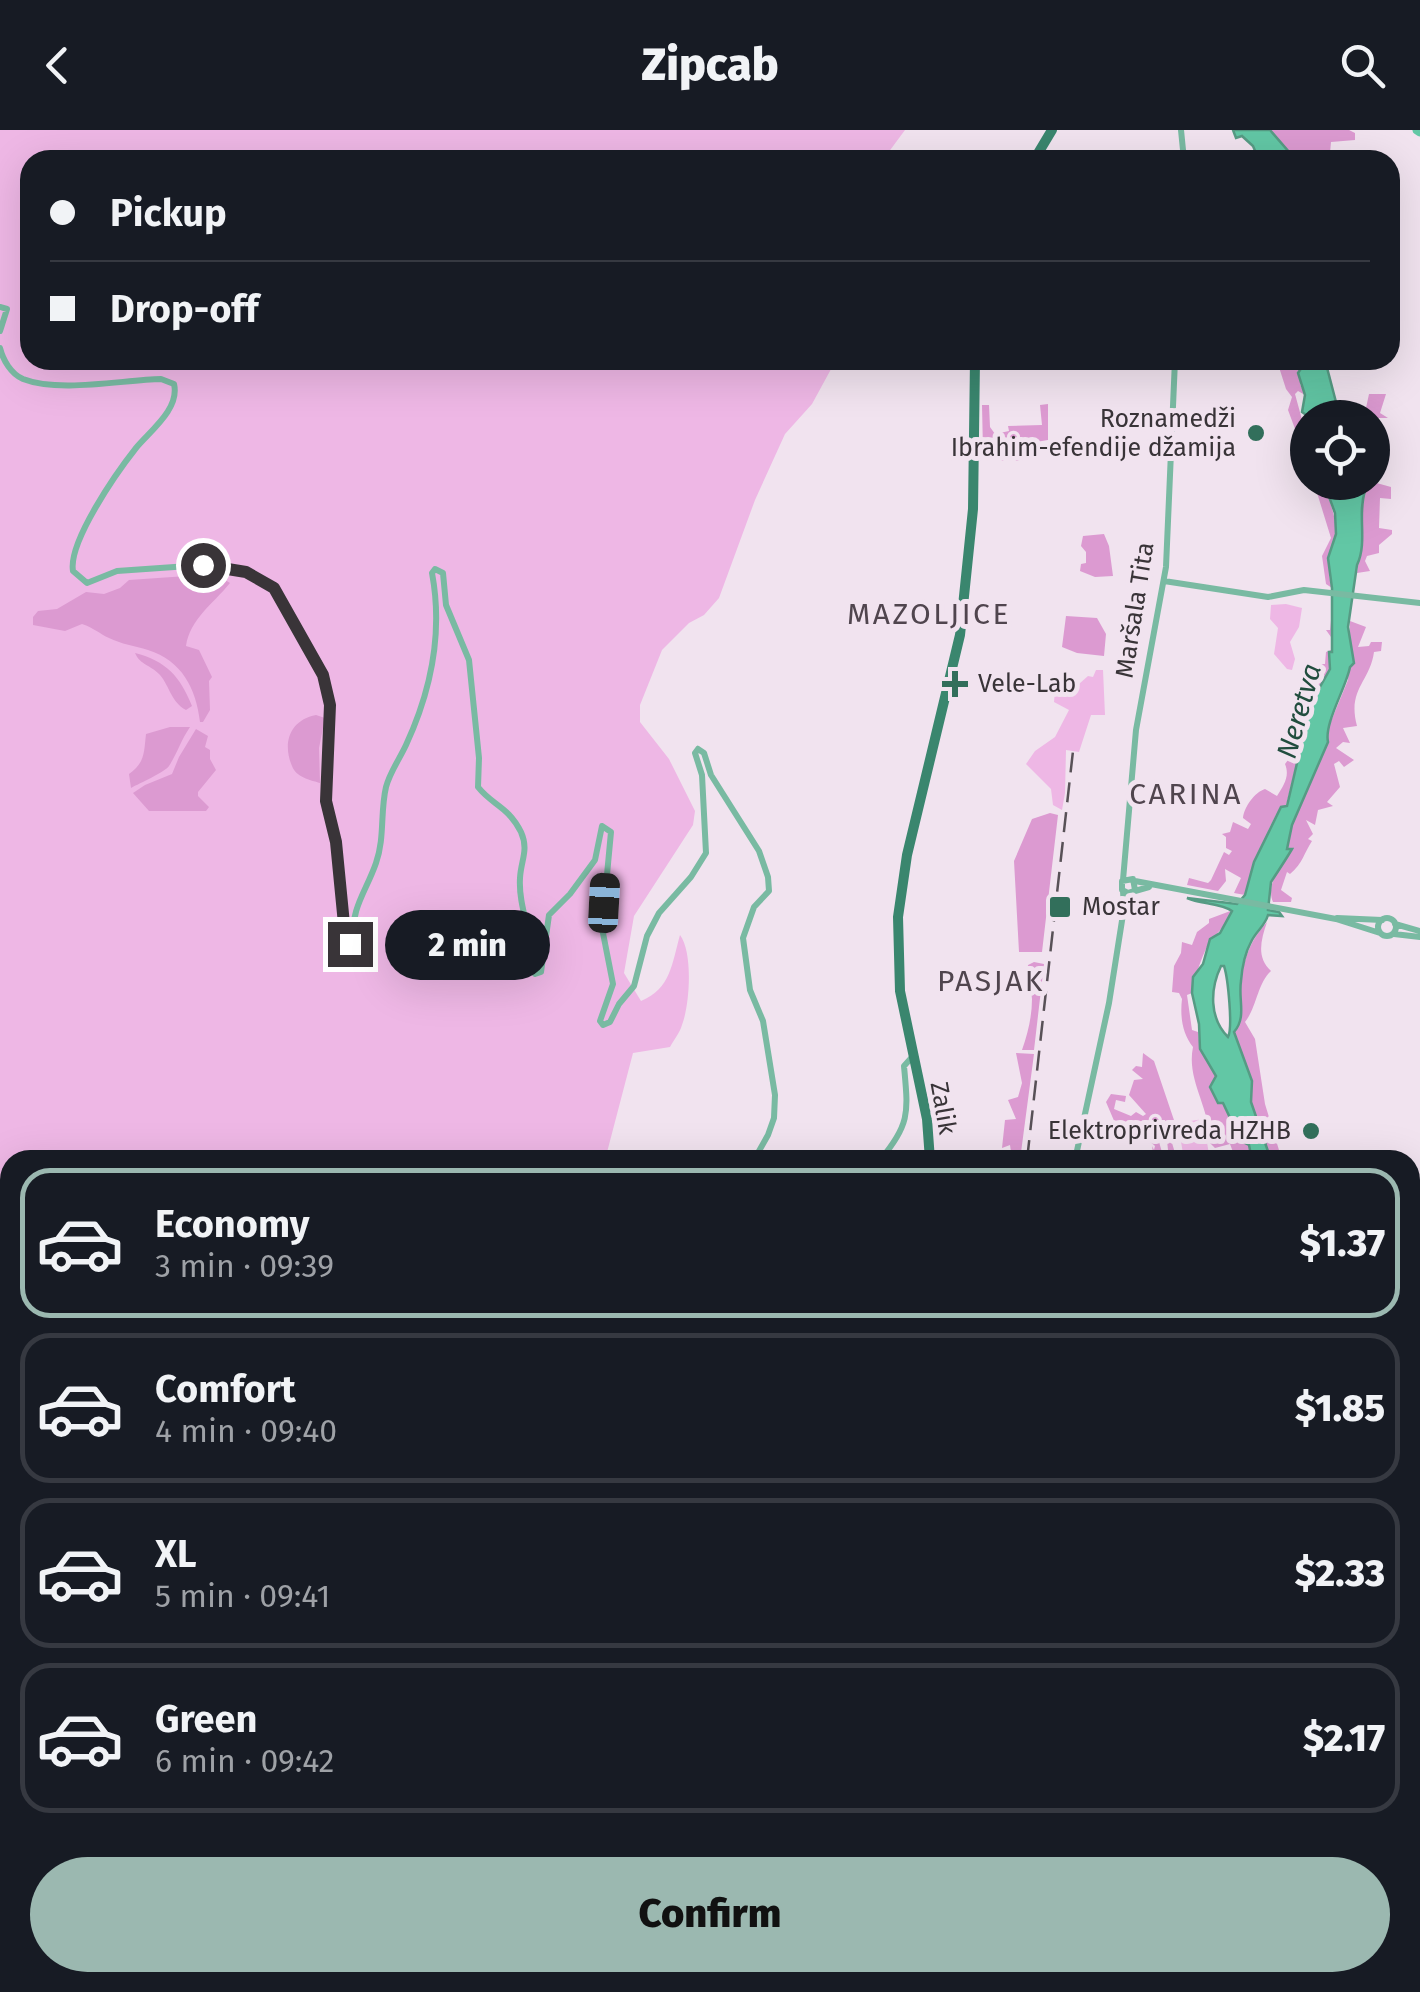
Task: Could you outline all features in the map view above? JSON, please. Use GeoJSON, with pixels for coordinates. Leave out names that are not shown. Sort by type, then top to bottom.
{"type":"FeatureCollection","features":[{"type":"Feature","properties":{"kind":"main road","name":"Zalik"},"geometry":{"type":"LineString","coordinates":[[929,1150],[898,974],[900,892],[960,630],[973,509],[975,370]]}},
{"type":"Feature","properties":{"kind":"street"},"geometry":{"type":"LineString","coordinates":[[0,307],[5,306],[7,312],[0,331]]}},
{"type":"Feature","properties":{"kind":"street"},"geometry":{"type":"LineString","coordinates":[[0,348],[14,373],[26,380],[67,384],[161,379],[174,384],[172,404],[129,457],[90,517],[72,558],[73,572],[87,583],[125,570],[184,564],[232,568],[266,581],[279,595],[291,623],[318,662],[330,705],[326,801],[336,842],[342,936],[346,944],[352,941],[354,907],[369,889],[377,861],[385,827],[382,813],[387,785],[429,685],[434,650],[435,569],[443,573],[446,605],[468,660],[479,758],[478,788],[504,807],[523,840],[522,917],[531,943],[531,970],[535,974],[543,969],[549,915],[595,860],[602,826],[612,832],[602,928],[613,984],[601,1014],[603,1025],[610,1022],[634,986],[647,936],[659,913],[705,856],[708,844],[703,786],[694,753],[702,751],[711,775],[759,850],[768,877],[769,891],[754,907],[743,938],[750,990],[762,1015],[775,1095],[772,1124],[759,1150]]}},
{"type":"Feature","properties":{"kind":"street","name":"Maršala Tita"},"geometry":{"type":"LineString","coordinates":[[1130,880],[1126,866],[1136,730],[1164,581],[1175,370]]}},
{"type":"Feature","properties":{"kind":"street"},"geometry":{"type":"LineString","coordinates":[[1164,581],[1268,597],[1304,590],[1420,604]]}},
{"type":"Feature","properties":{"kind":"street"},"geometry":{"type":"LineString","coordinates":[[1130,880],[1336,919],[1380,932],[1420,934]]}},
{"type":"Feature","properties":{"kind":"street"},"geometry":{"type":"LineString","coordinates":[[1130,880],[1134,891]]}},
{"type":"Feature","properties":{"kind":"street"},"geometry":{"type":"LineString","coordinates":[[1077,1150],[1108,1010],[1124,908],[1123,891],[1130,880]]}},
{"type":"Feature","properties":{"kind":"street"},"geometry":{"type":"LineString","coordinates":[[1123,891],[1154,887]]}},
{"type":"Feature","properties":{"kind":"street"},"geometry":{"type":"LineString","coordinates":[[1124,908],[1134,891]]}},
{"type":"Feature","properties":{"kind":"street"},"geometry":{"type":"LineString","coordinates":[[1336,919],[1388,919],[1420,934]]}},
{"type":"Feature","properties":{"kind":"street"},"geometry":{"type":"LineString","coordinates":[[1380,932],[1382,920]]}},
{"type":"Feature","properties":{"kind":"street"},"geometry":{"type":"LineString","coordinates":[[1392,934],[1395,924]]}},
{"type":"Feature","properties":{"kind":"street"},"geometry":{"type":"LineString","coordinates":[[886,1150],[907,1117],[904,1072],[914,1060]]}},
{"type":"Feature","properties":{"kind":"shaded area"},"geometry":{"type":"Polygon","coordinates":[[[0,130],[905,130],[890,150],[20,150],[20,370],[831,370],[812,404],[785,434],[755,500],[719,598],[662,650],[640,705],[640,722],[669,759],[695,811],[693,825],[634,916],[624,973],[641,1001],[651,996],[669,974],[680,935],[687,953],[688,992],[685,1016],[670,1047],[633,1053],[608,1150],[0,1150],[0,130]]]}},
{"type":"Feature","properties":{"kind":"shaded area"},"geometry":{"type":"Polygon","coordinates":[[[1233,130],[1270,130],[1287,150],[1255,150],[1242,136],[1236,138],[1233,130]]]}},
{"type":"Feature","properties":{"kind":"shaded area"},"geometry":{"type":"Polygon","coordinates":[[[1270,130],[1355,133],[1355,140],[1331,142],[1330,150],[1287,150],[1270,130]]]}},
{"type":"Feature","properties":{"kind":"shaded area"},"geometry":{"type":"Polygon","coordinates":[[[1280,370],[1304,370],[1300,384],[1305,395],[1298,391],[1297,400],[1291,400],[1280,370]]]}},
{"type":"Feature","properties":{"kind":"shaded area"},"geometry":{"type":"Polygon","coordinates":[[[1300,370],[1328,370],[1335,400],[1304,400],[1300,370]]]}},
{"type":"Feature","properties":{"kind":"shaded area"},"geometry":{"type":"Polygon","coordinates":[[[1369,394],[1386,394],[1384,400],[1368,400],[1369,394]]]}},
{"type":"Feature","properties":{"kind":"shaded area"},"geometry":{"type":"Polygon","coordinates":[[[1048,404],[1048,440],[1036,442],[1037,458],[1016,461],[1012,456],[1002,461],[997,451],[983,451],[982,405],[989,405],[990,427],[995,434],[1009,431],[1008,426],[1042,425],[1040,405],[1048,404]]]}},
{"type":"Feature","properties":{"kind":"shaded area"},"geometry":{"type":"Polygon","coordinates":[[[1319,500],[1329,500],[1336,531],[1329,572],[1332,588],[1326,584],[1322,556],[1331,538],[1319,500]]]}},
{"type":"Feature","properties":{"kind":"shaded area"},"geometry":{"type":"Polygon","coordinates":[[[1330,500],[1364,500],[1362,547],[1348,627],[1354,663],[1332,715],[1328,742],[1292,825],[1287,849],[1292,849],[1271,882],[1268,910],[1282,916],[1268,915],[1251,942],[1243,966],[1241,1014],[1234,1032],[1252,1081],[1251,1102],[1268,1150],[1250,1150],[1210,1087],[1216,1076],[1200,1049],[1192,993],[1193,977],[1203,964],[1210,939],[1220,933],[1232,911],[1187,898],[1237,904],[1245,895],[1254,862],[1281,807],[1287,806],[1311,703],[1330,669],[1332,588],[1328,558],[1336,534],[1330,500]],[[1221,966],[1213,1003],[1217,1021],[1228,1037],[1229,1003],[1221,966]]]}},
{"type":"Feature","properties":{"kind":"shaded area"},"geometry":{"type":"Polygon","coordinates":[[[1362,500],[1380,500],[1379,528],[1392,530],[1392,534],[1379,545],[1379,553],[1367,556],[1370,571],[1357,573],[1363,519],[1362,500]]]}},
{"type":"Feature","properties":{"kind":"shaded area"},"geometry":{"type":"Polygon","coordinates":[[[1104,534],[1113,576],[1095,577],[1080,571],[1081,564],[1086,563],[1086,552],[1081,546],[1083,536],[1104,534]]]}},
{"type":"Feature","properties":{"kind":"shaded area"},"geometry":{"type":"Polygon","coordinates":[[[201,575],[230,583],[197,620],[186,646],[199,650],[212,677],[210,710],[203,722],[185,677],[160,655],[114,640],[82,624],[65,631],[33,625],[38,611],[57,609],[86,592],[104,594],[129,580],[201,575]]]}},
{"type":"Feature","properties":{"kind":"shaded area"},"geometry":{"type":"Polygon","coordinates":[[[1271,605],[1302,608],[1299,627],[1290,642],[1295,659],[1292,670],[1274,654],[1278,628],[1270,619],[1271,605]]]}},
{"type":"Feature","properties":{"kind":"shaded area"},"geometry":{"type":"Polygon","coordinates":[[[1066,616],[1097,618],[1106,634],[1104,656],[1062,647],[1066,616]]]}},
{"type":"Feature","properties":{"kind":"shaded area"},"geometry":{"type":"Polygon","coordinates":[[[1331,620],[1332,652],[1330,669],[1311,703],[1286,806],[1269,829],[1245,895],[1234,893],[1241,878],[1225,869],[1226,881],[1218,891],[1187,885],[1189,878],[1208,883],[1211,880],[1224,852],[1229,855],[1232,851],[1226,848],[1226,837],[1222,834],[1230,832],[1233,822],[1248,829],[1251,824],[1243,818],[1254,797],[1265,789],[1277,796],[1282,788],[1287,776],[1285,764],[1291,756],[1284,750],[1290,737],[1285,731],[1298,733],[1308,682],[1314,680],[1317,664],[1325,664],[1326,652],[1331,650],[1331,637],[1326,630],[1330,630],[1331,620]]]}},
{"type":"Feature","properties":{"kind":"shaded area"},"geometry":{"type":"Polygon","coordinates":[[[1350,621],[1366,627],[1358,647],[1382,642],[1357,694],[1357,726],[1343,728],[1350,743],[1343,742],[1336,748],[1354,760],[1344,767],[1339,761],[1334,764],[1340,787],[1327,802],[1333,806],[1318,810],[1315,825],[1306,820],[1313,834],[1308,839],[1312,841],[1298,866],[1290,874],[1287,872],[1281,890],[1292,898],[1291,902],[1273,902],[1275,876],[1291,852],[1287,850],[1292,825],[1326,746],[1327,731],[1348,680],[1350,621]]]}},
{"type":"Feature","properties":{"kind":"shaded area"},"geometry":{"type":"Polygon","coordinates":[[[135,653],[171,671],[192,706],[186,710],[181,707],[160,675],[135,653]]]}},
{"type":"Feature","properties":{"kind":"shaded area"},"geometry":{"type":"Polygon","coordinates":[[[1096,670],[1103,670],[1105,715],[1091,715],[1079,752],[1066,750],[1062,810],[1053,805],[1051,789],[1026,764],[1035,751],[1055,737],[1069,710],[1054,702],[1056,678],[1079,684],[1088,676],[1093,677],[1096,670]]]}},
{"type":"Feature","properties":{"kind":"shaded area"},"geometry":{"type":"Polygon","coordinates":[[[316,715],[325,718],[319,748],[320,783],[297,773],[288,749],[294,727],[316,715]]]}},
{"type":"Feature","properties":{"kind":"shaded area"},"geometry":{"type":"Polygon","coordinates":[[[170,727],[190,727],[169,766],[131,788],[129,774],[141,761],[146,734],[170,727]]]}},
{"type":"Feature","properties":{"kind":"shaded area"},"geometry":{"type":"Polygon","coordinates":[[[196,729],[208,736],[205,747],[210,750],[216,770],[198,792],[209,807],[206,811],[149,811],[133,793],[172,774],[196,729]]]}},
{"type":"Feature","properties":{"kind":"shaded area"},"geometry":{"type":"Polygon","coordinates":[[[1050,813],[1058,815],[1042,952],[1019,952],[1014,861],[1032,819],[1050,813]]]}},
{"type":"Feature","properties":{"kind":"shaded area"},"geometry":{"type":"Polygon","coordinates":[[[1233,910],[1206,949],[1192,993],[1187,995],[1192,1030],[1198,1032],[1200,1049],[1216,1076],[1215,1083],[1232,1124],[1250,1150],[1232,1150],[1230,1144],[1215,1148],[1209,1142],[1193,1071],[1193,1047],[1183,1024],[1182,999],[1179,993],[1172,992],[1174,966],[1182,942],[1192,945],[1209,919],[1233,910]]]}},
{"type":"Feature","properties":{"kind":"shaded area"},"geometry":{"type":"Polygon","coordinates":[[[1267,922],[1262,954],[1271,971],[1245,1022],[1255,1039],[1265,1104],[1279,1150],[1267,1150],[1260,1133],[1234,1032],[1241,1014],[1246,956],[1267,922]]]}},
{"type":"Feature","properties":{"kind":"shaded area"},"geometry":{"type":"Polygon","coordinates":[[[1044,964],[1034,1050],[1022,1050],[1032,1005],[1028,965],[1044,964]]]}},
{"type":"Feature","properties":{"kind":"shaded area"},"geometry":{"type":"Polygon","coordinates":[[[1016,1053],[1034,1054],[1021,1150],[1011,1150],[1010,1145],[1002,1148],[1005,1120],[1016,1119],[1008,1100],[1018,1097],[1022,1083],[1016,1053]]]}},
{"type":"Feature","properties":{"kind":"shaded area"},"geometry":{"type":"Polygon","coordinates":[[[1143,1053],[1154,1061],[1177,1129],[1170,1136],[1174,1150],[1168,1150],[1165,1120],[1154,1124],[1161,1150],[1154,1150],[1146,1131],[1136,1133],[1129,1125],[1122,1129],[1115,1123],[1106,1102],[1111,1094],[1126,1096],[1125,1102],[1116,1100],[1114,1109],[1131,1116],[1136,1112],[1146,1114],[1129,1095],[1134,1080],[1143,1079],[1132,1070],[1142,1067],[1143,1053]]]}},
{"type":"Feature","properties":{"kind":"shaded area"},"geometry":{"type":"Polygon","coordinates":[[[1203,1119],[1208,1150],[1182,1150],[1178,1123],[1203,1119]]]}},
{"type":"Feature","properties":{"kind":"railway"},"geometry":{"type":"LineString","coordinates":[[1028,1150],[1073,751]]}},
{"type":"Feature","properties":{"kind":"place","name":"Roznamedži Ibrahim-efendije džamija"},"geometry":{"type":"Point","coordinates":[1256,433]}},
{"type":"Feature","properties":{"kind":"place","name":"Vele-Lab"},"geometry":{"type":"Point","coordinates":[955,684]}},
{"type":"Feature","properties":{"kind":"place","name":"Mostar"},"geometry":{"type":"Point","coordinates":[1060,907]}},
{"type":"Feature","properties":{"kind":"place","name":"Elektroprivreda HZHB"},"geometry":{"type":"Point","coordinates":[1311,1131]}},
{"type":"Feature","properties":{"kind":"district","name":"MAZOLJICE"},"geometry":{"type":"Point","coordinates":[929,614]}},
{"type":"Feature","properties":{"kind":"district","name":"CARINA"},"geometry":{"type":"Point","coordinates":[1186,794]}},
{"type":"Feature","properties":{"kind":"district","name":"PASJAK"},"geometry":{"type":"Point","coordinates":[991,981]}},
{"type":"Feature","properties":{"kind":"route"},"geometry":{"type":"LineString","coordinates":[[203,565],[232,568],[266,581],[279,595],[291,623],[316,656],[330,705],[326,801],[338,858],[343,942],[350,944]]}},
{"type":"Feature","properties":{"kind":"water label","name":"Neretva"},"geometry":{"type":"Point","coordinates":[1299,711]}}]}
